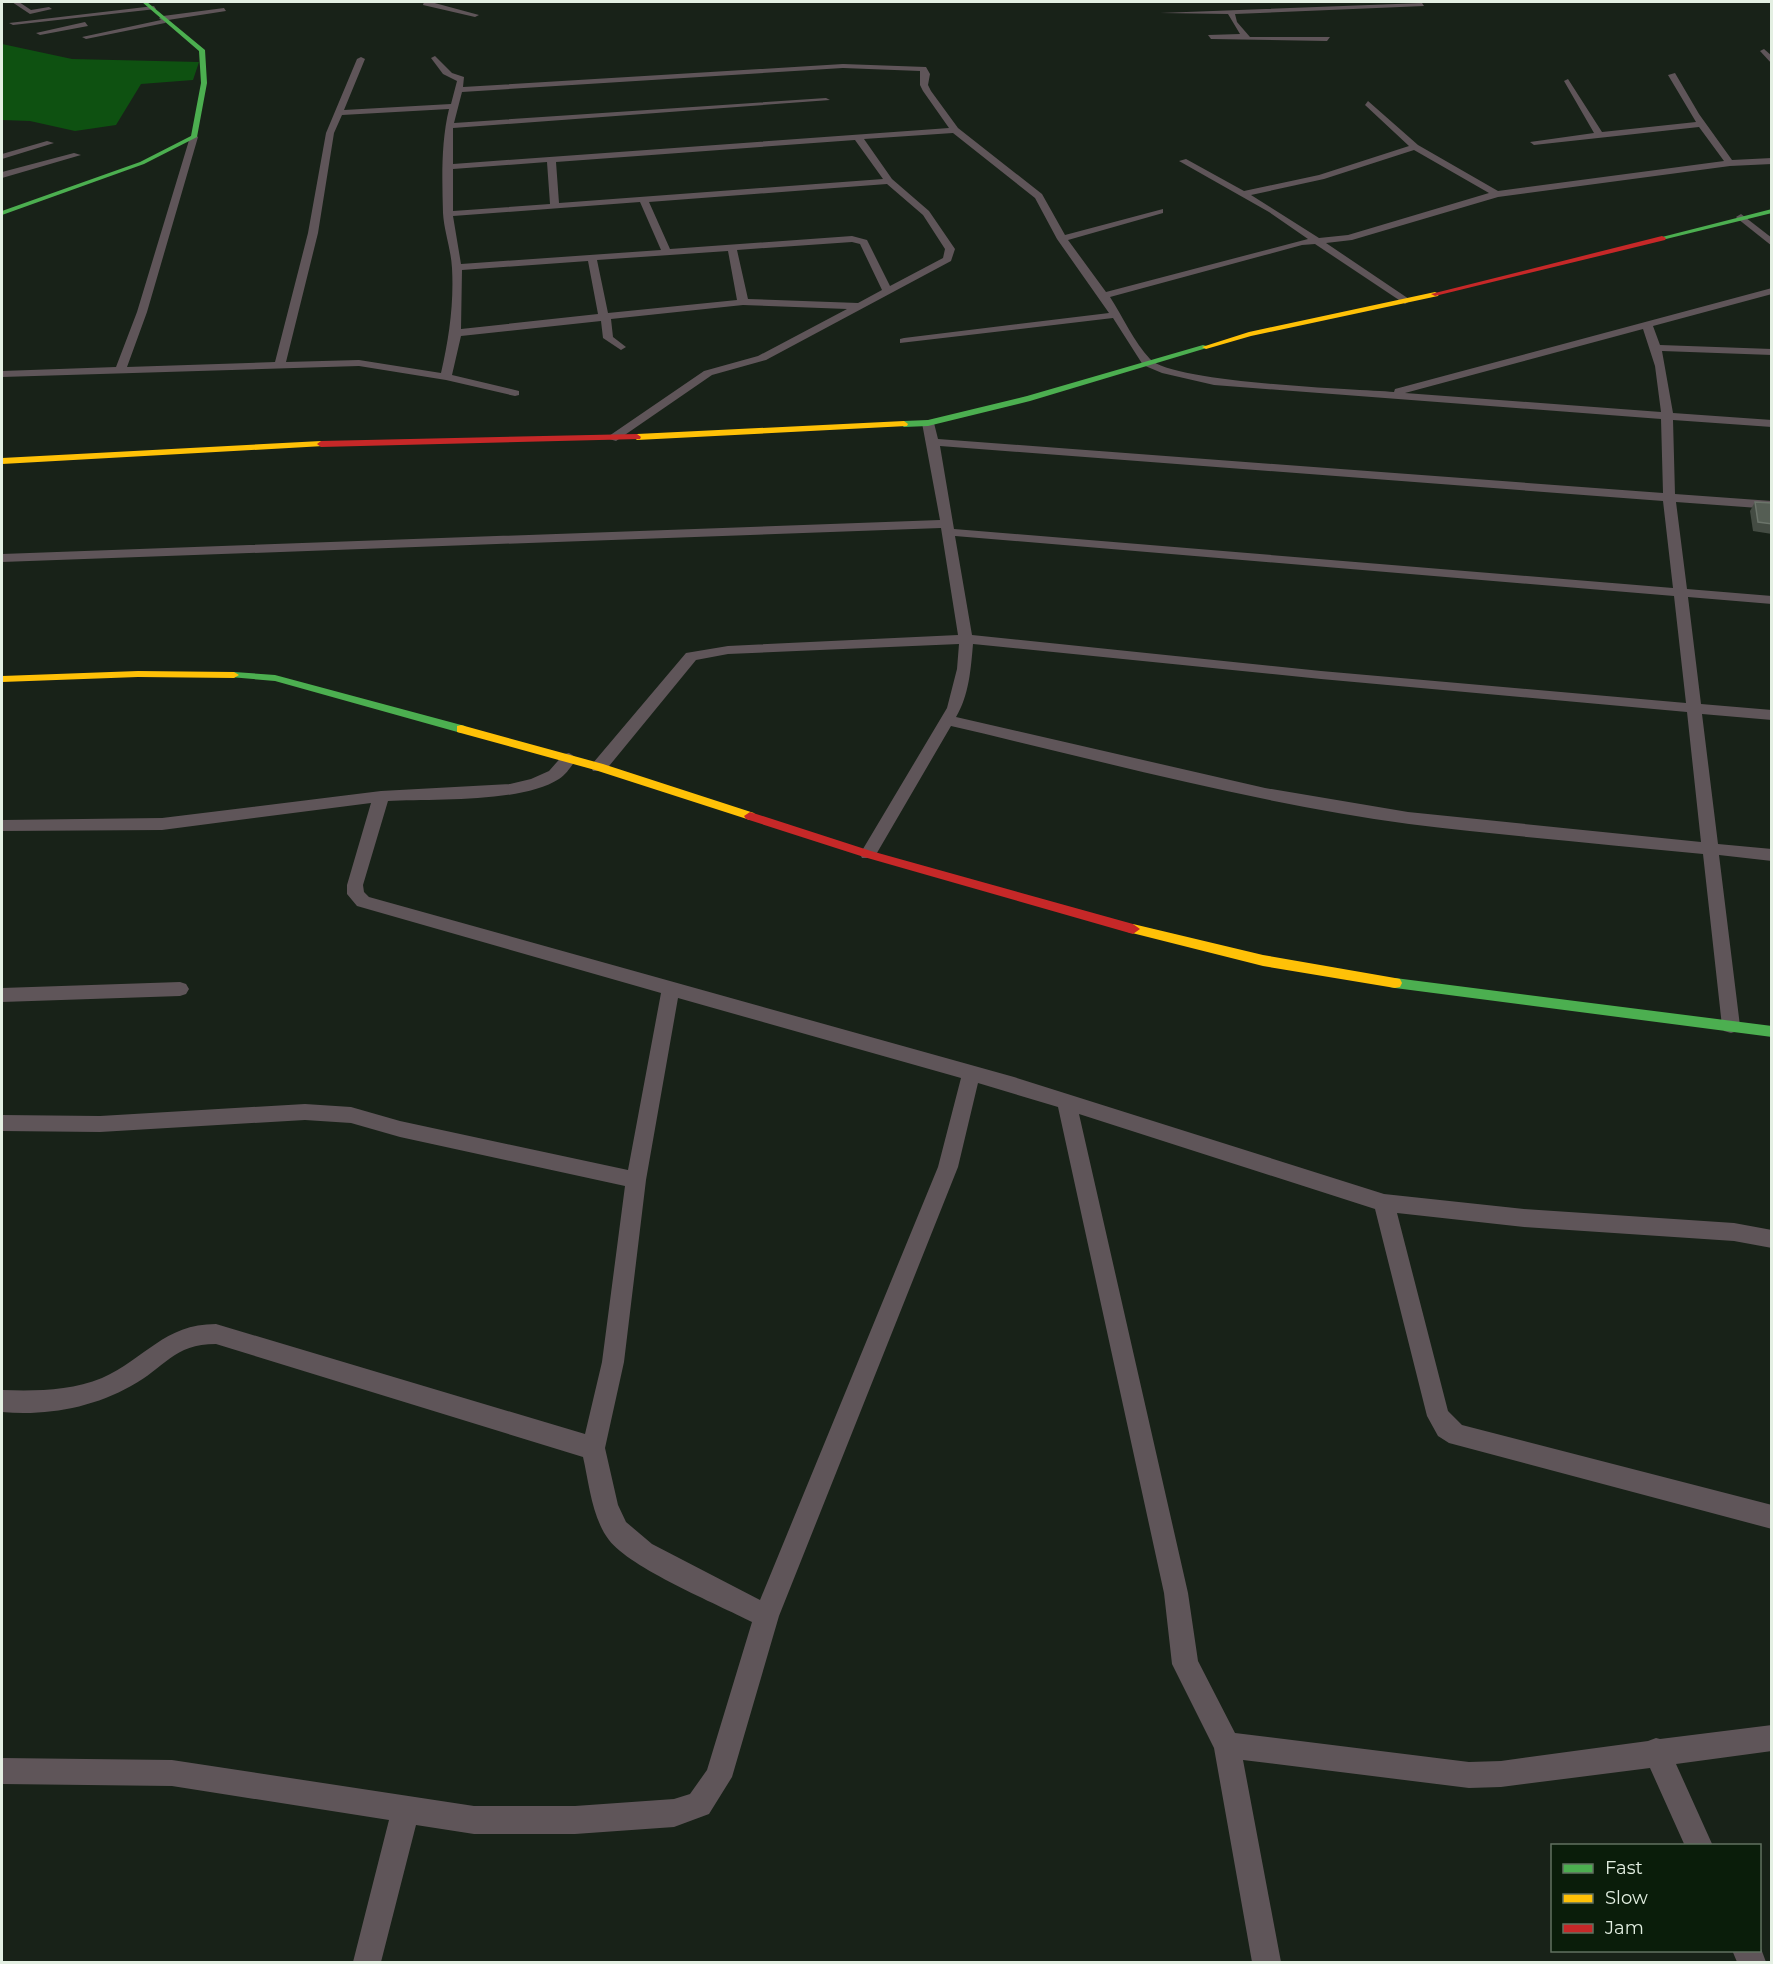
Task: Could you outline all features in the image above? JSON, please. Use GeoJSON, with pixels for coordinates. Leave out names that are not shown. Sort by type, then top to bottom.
{"type":"FeatureCollection","features":[{"type":"Feature","properties":{"kind":"street"},"geometry":{"type":"LineString","coordinates":[[15,2],[30,12]]}},
{"type":"Feature","properties":{"kind":"street"},"geometry":{"type":"LineString","coordinates":[[428,2],[425,4],[475,15]]}},
{"type":"Feature","properties":{"kind":"street"},"geometry":{"type":"LineString","coordinates":[[1164,13],[1231,12],[1279,5],[1291,8],[1422,5]]}},
{"type":"Feature","properties":{"kind":"street"},"geometry":{"type":"LineString","coordinates":[[57,7],[30,12],[12,19],[156,9],[224,9]]}},
{"type":"Feature","properties":{"kind":"street"},"geometry":{"type":"LineString","coordinates":[[86,37],[156,9]]}},
{"type":"Feature","properties":{"kind":"street"},"geometry":{"type":"LineString","coordinates":[[120,371],[142,312],[201,111],[205,65],[200,47],[156,9]]}},
{"type":"Feature","properties":{"kind":"street"},"geometry":{"type":"LineString","coordinates":[[40,33],[116,18],[119,17],[118,12]]}},
{"type":"Feature","properties":{"kind":"street"},"geometry":{"type":"LineString","coordinates":[[1231,12],[1244,36]]}},
{"type":"Feature","properties":{"kind":"street"},"geometry":{"type":"LineString","coordinates":[[1211,37],[1244,36],[1256,40],[1327,39]]}},
{"type":"Feature","properties":{"kind":"street"},"geometry":{"type":"LineString","coordinates":[[1764,51],[1772,62]]}},
{"type":"Feature","properties":{"kind":"street"},"geometry":{"type":"LineString","coordinates":[[435,58],[439,66],[453,78],[461,79],[449,126],[448,214],[457,267],[456,333],[446,376]]}},
{"type":"Feature","properties":{"kind":"street"},"geometry":{"type":"LineString","coordinates":[[280,364],[313,233],[330,134],[361,59]]}},
{"type":"Feature","properties":{"kind":"street"},"geometry":{"type":"LineString","coordinates":[[460,90],[715,72],[843,66],[917,68],[926,72],[924,85],[927,91],[955,129],[1034,190],[1062,239],[1104,296],[1147,363],[1166,371],[1214,382],[1772,424]]}},
{"type":"Feature","properties":{"kind":"street"},"geometry":{"type":"LineString","coordinates":[[1672,75],[1702,124],[1730,163]]}},
{"type":"Feature","properties":{"kind":"street"},"geometry":{"type":"LineString","coordinates":[[1568,81],[1599,135]]}},
{"type":"Feature","properties":{"kind":"street"},"geometry":{"type":"LineString","coordinates":[[449,126],[826,100]]}},
{"type":"Feature","properties":{"kind":"street"},"geometry":{"type":"LineString","coordinates":[[1368,103],[1415,147],[1497,194]]}},
{"type":"Feature","properties":{"kind":"street"},"geometry":{"type":"LineString","coordinates":[[339,113],[453,106]]}},
{"type":"Feature","properties":{"kind":"street"},"geometry":{"type":"LineString","coordinates":[[1534,142],[1702,124]]}},
{"type":"Feature","properties":{"kind":"street"},"geometry":{"type":"LineString","coordinates":[[447,167],[955,129]]}},
{"type":"Feature","properties":{"kind":"street"},"geometry":{"type":"LineString","coordinates":[[612,438],[708,373],[730,365],[762,358],[948,259],[951,253],[926,213],[890,181],[857,136]]}},
{"type":"Feature","properties":{"kind":"street"},"geometry":{"type":"LineString","coordinates":[[2,213],[142,163],[194,137]]}},
{"type":"Feature","properties":{"kind":"street"},"geometry":{"type":"LineString","coordinates":[[2,158],[50,143]]}},
{"type":"Feature","properties":{"kind":"street"},"geometry":{"type":"LineString","coordinates":[[1243,194],[1321,177],[1415,147]]}},
{"type":"Feature","properties":{"kind":"street"},"geometry":{"type":"LineString","coordinates":[[2,175],[77,155]]}},
{"type":"Feature","properties":{"kind":"street"},"geometry":{"type":"LineString","coordinates":[[551,159],[555,206]]}},
{"type":"Feature","properties":{"kind":"street"},"geometry":{"type":"LineString","coordinates":[[1184,161],[1320,241],[1405,301]]}},
{"type":"Feature","properties":{"kind":"street"},"geometry":{"type":"LineString","coordinates":[[1104,296],[1302,242],[1348,238],[1497,194],[1730,163],[1772,161]]}},
{"type":"Feature","properties":{"kind":"street"},"geometry":{"type":"LineString","coordinates":[[448,214],[890,181]]}},
{"type":"Feature","properties":{"kind":"street"},"geometry":{"type":"LineString","coordinates":[[644,200],[666,251]]}},
{"type":"Feature","properties":{"kind":"street"},"geometry":{"type":"LineString","coordinates":[[1062,239],[1160,211]]}},
{"type":"Feature","properties":{"kind":"street"},"geometry":{"type":"LineString","coordinates":[[2,461],[283,445],[612,438],[928,423],[1020,400],[1249,334],[1405,301],[1772,211]]}},
{"type":"Feature","properties":{"kind":"street"},"geometry":{"type":"LineString","coordinates":[[1741,217],[1772,243]]}},
{"type":"Feature","properties":{"kind":"street"},"geometry":{"type":"LineString","coordinates":[[457,267],[860,239],[864,242],[888,292]]}},
{"type":"Feature","properties":{"kind":"street"},"geometry":{"type":"LineString","coordinates":[[732,247],[743,302]]}},
{"type":"Feature","properties":{"kind":"street"},"geometry":{"type":"LineString","coordinates":[[592,257],[604,317],[608,324],[608,338],[621,346]]}},
{"type":"Feature","properties":{"kind":"street"},"geometry":{"type":"LineString","coordinates":[[1386,395],[1772,291]]}},
{"type":"Feature","properties":{"kind":"street"},"geometry":{"type":"LineString","coordinates":[[456,333],[743,302],[863,306]]}},
{"type":"Feature","properties":{"kind":"street"},"geometry":{"type":"LineString","coordinates":[[904,341],[1115,315]]}},
{"type":"Feature","properties":{"kind":"street"},"geometry":{"type":"LineString","coordinates":[[1647,325],[1658,348],[1666,417],[1670,497],[1731,1026]]}},
{"type":"Feature","properties":{"kind":"street"},"geometry":{"type":"LineString","coordinates":[[1658,348],[1772,352]]}},
{"type":"Feature","properties":{"kind":"street"},"geometry":{"type":"LineString","coordinates":[[2,375],[359,363],[446,376],[515,393]]}},
{"type":"Feature","properties":{"kind":"street"},"geometry":{"type":"LineString","coordinates":[[868,854],[954,708],[964,669],[966,639],[933,441],[928,423]]}},
{"type":"Feature","properties":{"kind":"street"},"geometry":{"type":"LineString","coordinates":[[933,441],[1772,505]]}},
{"type":"Feature","properties":{"kind":"street"},"geometry":{"type":"LineString","coordinates":[[2,558],[947,528],[1772,600]]}},
{"type":"Feature","properties":{"kind":"street"},"geometry":{"type":"LineString","coordinates":[[599,767],[691,656],[720,651],[966,639],[1321,675],[1772,715]]}},
{"type":"Feature","properties":{"kind":"street"},"geometry":{"type":"LineString","coordinates":[[2,679],[184,672],[230,673],[275,678],[569,758],[868,854],[1199,948],[1282,966],[1484,996],[1772,1032]]}},
{"type":"Feature","properties":{"kind":"street"},"geometry":{"type":"LineString","coordinates":[[947,720],[1265,794],[1408,818],[1772,855]]}},
{"type":"Feature","properties":{"kind":"street"},"geometry":{"type":"LineString","coordinates":[[2,826],[162,824],[381,796],[510,789],[535,784],[555,775],[569,758]]}},
{"type":"Feature","properties":{"kind":"street"},"geometry":{"type":"LineString","coordinates":[[381,796],[355,885],[356,894],[363,902],[1066,1101],[1384,1203],[1524,1218],[1734,1232],[1772,1239]]}},
{"type":"Feature","properties":{"kind":"street"},"geometry":{"type":"LineString","coordinates":[[671,988],[636,1180],[613,1362],[593,1448],[606,1507],[617,1531],[643,1553],[766,1616]]}},
{"type":"Feature","properties":{"kind":"street"},"geometry":{"type":"LineString","coordinates":[[2,995],[180,989]]}},
{"type":"Feature","properties":{"kind":"street"},"geometry":{"type":"LineString","coordinates":[[2,1771],[172,1773],[474,1820],[575,1820],[675,1813],[699,1804],[718,1777],[766,1616],[948,1167],[971,1074]]}},
{"type":"Feature","properties":{"kind":"street"},"geometry":{"type":"LineString","coordinates":[[1066,1101],[1176,1593],[1179,1638],[1185,1664],[1227,1744],[1266,1962]]}},
{"type":"Feature","properties":{"kind":"street"},"geometry":{"type":"LineString","coordinates":[[2,1123],[100,1125],[305,1112],[351,1115],[400,1129],[636,1180]]}},
{"type":"Feature","properties":{"kind":"street"},"geometry":{"type":"LineString","coordinates":[[1384,1203],[1438,1416],[1446,1428],[1457,1435],[1772,1517]]}},
{"type":"Feature","properties":{"kind":"street"},"geometry":{"type":"LineString","coordinates":[[2,1401],[38,1402],[85,1396],[124,1379],[175,1341],[195,1332],[216,1334],[593,1448]]}},
{"type":"Feature","properties":{"kind":"street"},"geometry":{"type":"LineString","coordinates":[[1227,1744],[1468,1775],[1501,1774],[1656,1751],[1772,1738]]}},
{"type":"Feature","properties":{"kind":"street"},"geometry":{"type":"LineString","coordinates":[[1656,1751],[1699,1844]]}},
{"type":"Feature","properties":{"kind":"street"},"geometry":{"type":"LineString","coordinates":[[367,1962],[406,1809]]}},
{"type":"Feature","properties":{"kind":"green space"},"geometry":{"type":"Polygon","coordinates":[[[2,44],[72,59],[199,62],[193,80],[141,84],[116,125],[75,131],[30,121],[2,120],[2,44]]]}},
{"type":"Feature","properties":{"kind":"building"},"geometry":{"type":"Polygon","coordinates":[[[1755,502],[1772,503],[1772,524],[1758,522],[1755,502]]]}},
{"type":"Feature","properties":{"kind":"traffic: fast"},"geometry":{"type":"LineString","coordinates":[[2,213],[142,163],[194,137],[204,83],[202,50],[144,2]]}},
{"type":"Feature","properties":{"kind":"traffic: fast"},"geometry":{"type":"LineString","coordinates":[[1662,238],[1772,211]]}},
{"type":"Feature","properties":{"kind":"traffic: fast"},"geometry":{"type":"LineString","coordinates":[[904,424],[928,423],[1030,398],[1206,347]]}},
{"type":"Feature","properties":{"kind":"traffic: fast"},"geometry":{"type":"LineString","coordinates":[[234,675],[275,678],[461,729]]}},
{"type":"Feature","properties":{"kind":"traffic: fast"},"geometry":{"type":"LineString","coordinates":[[1395,983],[1772,1032]]}},
{"type":"Feature","properties":{"kind":"traffic: slow"},"geometry":{"type":"LineString","coordinates":[[1206,347],[1249,334],[1435,294]]}},
{"type":"Feature","properties":{"kind":"traffic: slow"},"geometry":{"type":"LineString","coordinates":[[637,437],[904,424]]}},
{"type":"Feature","properties":{"kind":"traffic: slow"},"geometry":{"type":"LineString","coordinates":[[2,461],[321,444]]}},
{"type":"Feature","properties":{"kind":"traffic: slow"},"geometry":{"type":"LineString","coordinates":[[2,679],[138,674],[234,675]]}},
{"type":"Feature","properties":{"kind":"traffic: slow"},"geometry":{"type":"LineString","coordinates":[[461,729],[599,767],[750,816]]}},
{"type":"Feature","properties":{"kind":"traffic: slow"},"geometry":{"type":"LineString","coordinates":[[1133,929],[1263,960],[1395,983]]}},
{"type":"Feature","properties":{"kind":"traffic: jam"},"geometry":{"type":"LineString","coordinates":[[1435,294],[1662,238]]}},
{"type":"Feature","properties":{"kind":"traffic: jam"},"geometry":{"type":"LineString","coordinates":[[321,444],[637,437]]}},
{"type":"Feature","properties":{"kind":"traffic: jam"},"geometry":{"type":"LineString","coordinates":[[750,816],[868,854],[1133,929]]}}]}
